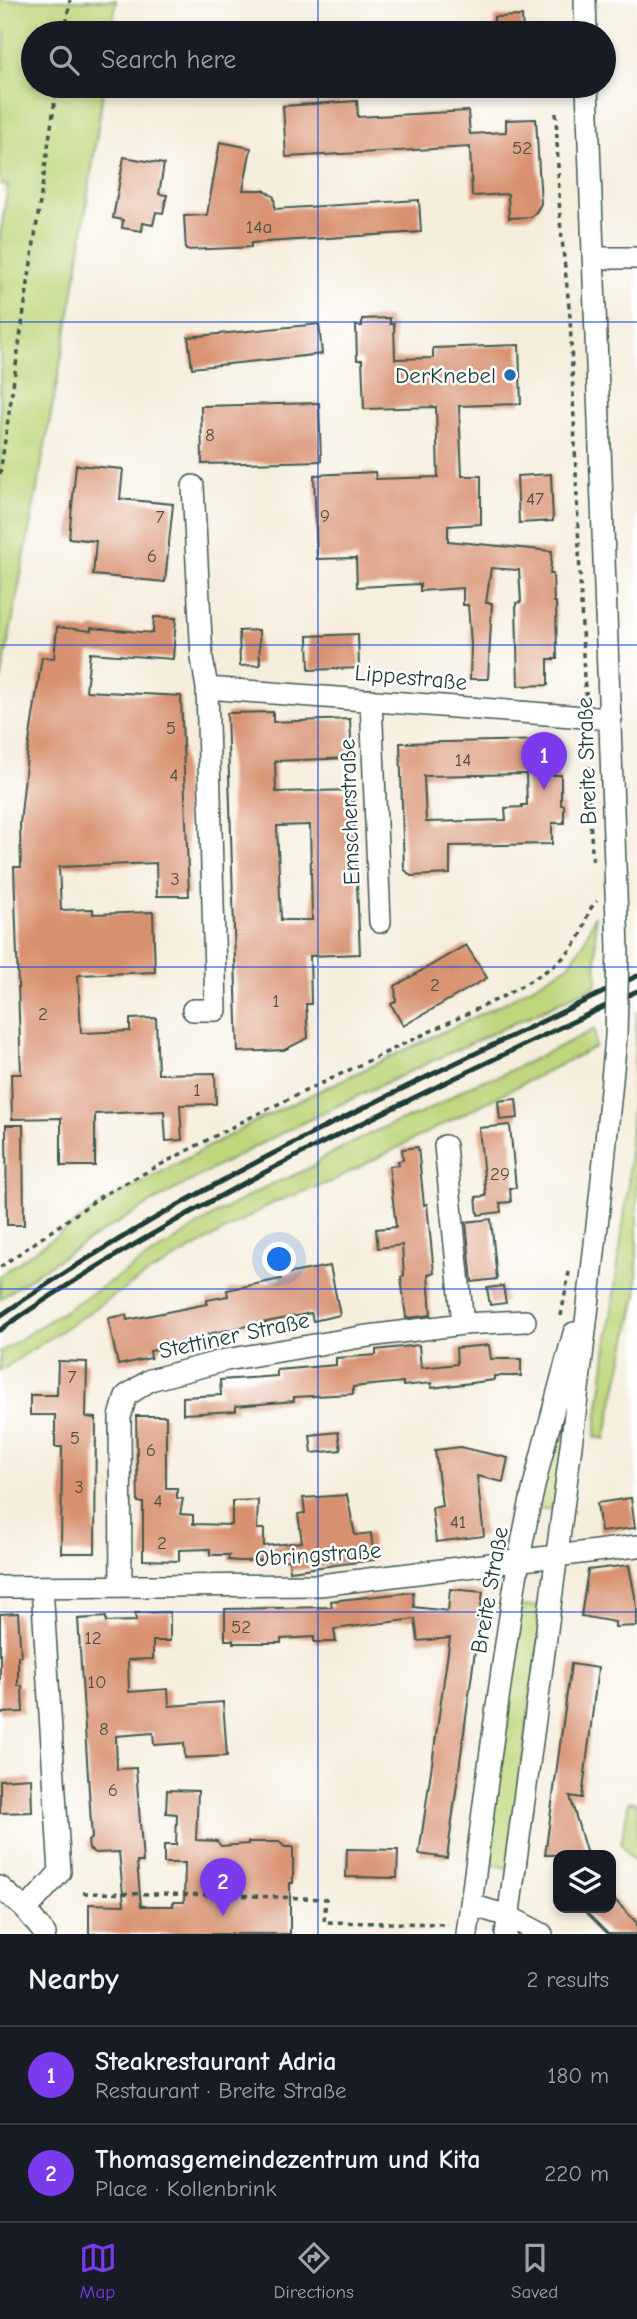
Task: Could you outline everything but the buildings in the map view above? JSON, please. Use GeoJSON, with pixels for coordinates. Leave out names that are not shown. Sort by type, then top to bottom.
{"type":"FeatureCollection","features":[{"type":"Feature","properties":{"kind":"street"},"geometry":{"type":"LineString","coordinates":[[584,0],[585,21]]}},
{"type":"Feature","properties":{"kind":"street","name":"Breite Straße"},"geometry":{"type":"LineString","coordinates":[[507,1925],[557,1555],[602,1188],[616,1037],[616,899],[600,719],[595,258],[588,98]]}},
{"type":"Feature","properties":{"kind":"street"},"geometry":{"type":"LineString","coordinates":[[595,258],[637,258]]}},
{"type":"Feature","properties":{"kind":"street"},"geometry":{"type":"LineString","coordinates":[[193,486],[202,658],[207,688],[216,1010],[193,1010]]}},
{"type":"Feature","properties":{"kind":"street","name":"Lippestraße"},"geometry":{"type":"LineString","coordinates":[[207,688],[600,719]]}},
{"type":"Feature","properties":{"kind":"street","name":"Emscherstraße"},"geometry":{"type":"LineString","coordinates":[[371,700],[380,922]]}},
{"type":"Feature","properties":{"kind":"street"},"geometry":{"type":"LineString","coordinates":[[445,1146],[463,1324]]}},
{"type":"Feature","properties":{"kind":"street","name":"Breite Straße"},"geometry":{"type":"LineString","coordinates":[[460,1929],[471,1905],[519,1559],[546,1438],[593,1260]]}},
{"type":"Feature","properties":{"kind":"street","name":"Stettiner Straße"},"geometry":{"type":"LineString","coordinates":[[121,1586],[120,1417],[126,1396],[150,1380],[226,1360],[337,1341],[463,1324],[525,1321]]}},
{"type":"Feature","properties":{"kind":"street","name":"Obringstraße"},"geometry":{"type":"LineString","coordinates":[[0,1587],[320,1585],[637,1546]]}},
{"type":"Feature","properties":{"kind":"street"},"geometry":{"type":"LineString","coordinates":[[26,1910],[60,1872],[42,1587]]}},
{"type":"Feature","properties":{"kind":"street"},"geometry":{"type":"LineString","coordinates":[[0,1886],[26,1910],[45,1934]]}},
{"type":"Feature","properties":{"kind":"street"},"geometry":{"type":"LineString","coordinates":[[471,1905],[507,1925],[542,1934]]}},
{"type":"Feature","properties":{"kind":"path"},"geometry":{"type":"LineString","coordinates":[[67,21],[70,0]]}},
{"type":"Feature","properties":{"kind":"path"},"geometry":{"type":"LineString","coordinates":[[0,474],[55,98]]}},
{"type":"Feature","properties":{"kind":"path"},"geometry":{"type":"LineString","coordinates":[[556,113],[560,220],[570,316],[584,680],[600,719]]}},
{"type":"Feature","properties":{"kind":"path"},"geometry":{"type":"LineString","coordinates":[[589,762],[588,789],[594,877]]}},
{"type":"Feature","properties":{"kind":"path"},"geometry":{"type":"LineString","coordinates":[[0,1267],[103,1195],[253,1116],[502,997],[568,953],[583,932],[591,906],[598,900],[616,899]]}},
{"type":"Feature","properties":{"kind":"path"},"geometry":{"type":"LineString","coordinates":[[560,1325],[570,1266]]}},
{"type":"Feature","properties":{"kind":"path"},"geometry":{"type":"LineString","coordinates":[[83,1893],[326,1899],[324,1922],[460,1929]]}},
{"type":"Feature","properties":{"kind":"green space"},"geometry":{"type":"Polygon","coordinates":[[[0,0],[116,0],[113,21],[21,21],[21,98],[102,98],[74,291],[0,687],[0,236],[8,186],[0,184],[0,69],[3,69],[5,33],[0,32],[0,0]]]}},
{"type":"Feature","properties":{"kind":"green space"},"geometry":{"type":"Polygon","coordinates":[[[595,915],[597,985],[291,1128],[216,1167],[70,1252],[0,1299],[0,1275],[107,1201],[258,1120],[506,1002],[569,965],[584,942],[595,915]]]}},
{"type":"Feature","properties":{"kind":"green space"},"geometry":{"type":"Polygon","coordinates":[[[637,1011],[637,1295],[605,1439],[595,1437],[628,1188],[637,1011]]]}},
{"type":"Feature","properties":{"kind":"green space"},"geometry":{"type":"Polygon","coordinates":[[[595,1029],[595,1047],[330,1182],[275,1202],[141,1278],[0,1371],[0,1352],[219,1212],[271,1184],[314,1166],[322,1158],[364,1136],[425,1111],[470,1086],[497,1077],[595,1029]]]}},
{"type":"Feature","properties":{"kind":"green space"},"geometry":{"type":"Polygon","coordinates":[[[561,1406],[572,1406],[557,1509],[535,1509],[561,1406]]]}},
{"type":"Feature","properties":{"kind":"green space"},"geometry":{"type":"Polygon","coordinates":[[[544,1605],[508,1868],[483,1862],[518,1607],[544,1605]]]}},
{"type":"Feature","properties":{"kind":"green space"},"geometry":{"type":"Polygon","coordinates":[[[629,1801],[637,1803],[637,1866],[621,1844],[629,1801]]]}},
{"type":"Feature","properties":{"kind":"railway"},"geometry":{"type":"LineString","coordinates":[[0,1316],[75,1266],[231,1176],[393,1093],[637,976]]}},
{"type":"Feature","properties":{"kind":"railway"},"geometry":{"type":"LineString","coordinates":[[0,1330],[75,1280],[232,1190],[393,1108],[637,991]]}},
{"type":"Feature","properties":{"kind":"place","name":"DerKnebel"},"geometry":{"type":"Point","coordinates":[510,375]}},
{"type":"Feature","properties":{"kind":"place","name":"Steakrestaurant Adria"},"geometry":{"type":"Point","coordinates":[544,790]}},
{"type":"Feature","properties":{"kind":"place","name":"Thomasgemeindezentrum und Kita"},"geometry":{"type":"Point","coordinates":[223,1916]}}]}
